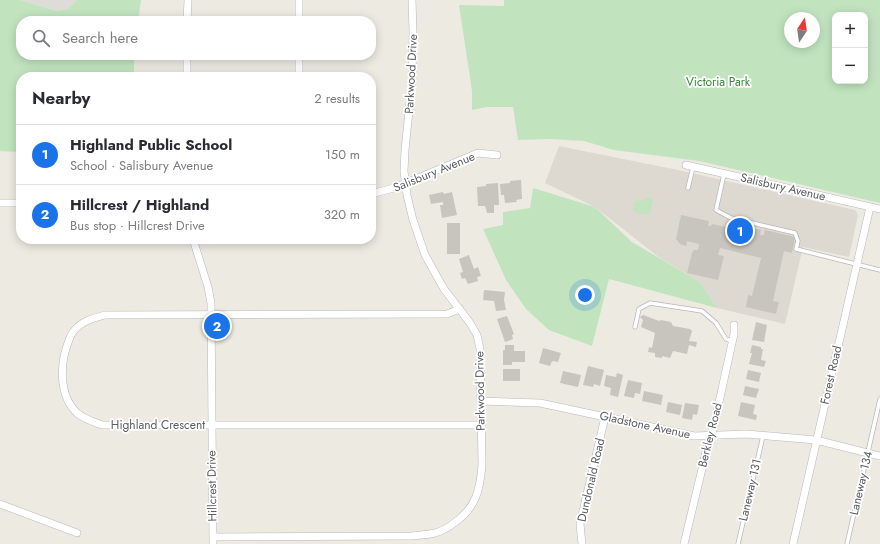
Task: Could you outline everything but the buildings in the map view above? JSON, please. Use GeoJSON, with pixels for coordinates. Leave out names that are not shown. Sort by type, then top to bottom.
{"type":"FeatureCollection","features":[{"type":"Feature","properties":{"kind":"street"},"geometry":{"type":"LineString","coordinates":[[188,0],[188,16]]}},
{"type":"Feature","properties":{"kind":"street"},"geometry":{"type":"LineString","coordinates":[[299,0],[299,16]]}},
{"type":"Feature","properties":{"kind":"street","name":"Parkwood Drive"},"geometry":{"type":"LineString","coordinates":[[213,541],[410,536],[435,533],[450,527],[470,509],[481,483],[480,349],[477,335],[460,309],[444,289],[425,255],[413,220],[405,183],[405,150],[412,82],[412,0]]}},
{"type":"Feature","properties":{"kind":"street"},"geometry":{"type":"LineString","coordinates":[[187,60],[187,72]]}},
{"type":"Feature","properties":{"kind":"street"},"geometry":{"type":"LineString","coordinates":[[299,60],[299,72]]}},
{"type":"Feature","properties":{"kind":"street","name":"Salisbury Avenue"},"geometry":{"type":"LineString","coordinates":[[376,193],[394,188],[478,153],[497,155]]}},
{"type":"Feature","properties":{"kind":"street","name":"Salisbury Avenue"},"geometry":{"type":"LineString","coordinates":[[689,166],[880,209]]}},
{"type":"Feature","properties":{"kind":"street"},"geometry":{"type":"LineString","coordinates":[[0,203],[16,203]]}},
{"type":"Feature","properties":{"kind":"street","name":"Forest Road"},"geometry":{"type":"LineString","coordinates":[[793,544],[870,207]]}},
{"type":"Feature","properties":{"kind":"street","name":"Hillcrest Drive"},"geometry":{"type":"LineString","coordinates":[[195,244],[210,296],[213,541]]}},
{"type":"Feature","properties":{"kind":"street","name":"Highland Crescent"},"geometry":{"type":"LineString","coordinates":[[460,309],[447,314],[105,315],[89,319],[73,331],[65,352],[63,370],[64,389],[70,404],[78,413],[102,425],[481,425]]}},
{"type":"Feature","properties":{"kind":"street","name":"Berkley Road"},"geometry":{"type":"LineString","coordinates":[[684,544],[711,436],[732,341],[734,325]]}},
{"type":"Feature","properties":{"kind":"street","name":"Gladstone Avenue"},"geometry":{"type":"LineString","coordinates":[[481,400],[540,403],[694,436],[746,434],[816,440],[880,456]]}},
{"type":"Feature","properties":{"kind":"street","name":"Dundonald Road"},"geometry":{"type":"LineString","coordinates":[[582,544],[580,524],[606,417]]}},
{"type":"Feature","properties":{"kind":"street"},"geometry":{"type":"LineString","coordinates":[[0,504],[77,533]]}},
{"type":"Feature","properties":{"kind":"lane"},"geometry":{"type":"LineString","coordinates":[[688,188],[689,166]]}},
{"type":"Feature","properties":{"kind":"lane"},"geometry":{"type":"LineString","coordinates":[[724,174],[716,210],[731,218],[795,232],[798,241],[796,249],[880,270]]}},
{"type":"Feature","properties":{"kind":"lane"},"geometry":{"type":"LineString","coordinates":[[635,327],[639,309],[650,303],[702,311],[716,323],[726,339],[732,341]]}},
{"type":"Feature","properties":{"kind":"lane","name":"Laneway 134"},"geometry":{"type":"LineString","coordinates":[[847,544],[880,399]]}},
{"type":"Feature","properties":{"kind":"lane","name":"Laneway 131"},"geometry":{"type":"LineString","coordinates":[[738,544],[763,436]]}},
{"type":"Feature","properties":{"kind":"shaded area"},"geometry":{"type":"Polygon","coordinates":[[[20,0],[77,0],[68,9],[56,11],[20,0]]]}},
{"type":"Feature","properties":{"kind":"shaded area"},"geometry":{"type":"Polygon","coordinates":[[[559,146],[678,170],[855,210],[858,215],[849,257],[803,247],[785,324],[717,308],[700,282],[660,258],[595,207],[545,183],[559,146]]]}},
{"type":"Feature","properties":{"kind":"green space"},"geometry":{"type":"Polygon","coordinates":[[[0,0],[20,0],[56,11],[68,9],[77,0],[141,0],[139,16],[16,16],[16,60],[134,60],[134,72],[16,72],[16,152],[0,151],[0,0]]]}},
{"type":"Feature","properties":{"kind":"green space","name":"Victoria Park"},"geometry":{"type":"Polygon","coordinates":[[[504,0],[880,0],[880,203],[699,161],[614,150],[584,141],[550,139],[518,140],[513,107],[487,107],[472,110],[472,91],[459,5],[504,6],[504,0]]]}},
{"type":"Feature","properties":{"kind":"green space"},"geometry":{"type":"Polygon","coordinates":[[[533,188],[595,207],[632,242],[700,282],[717,308],[609,279],[592,346],[549,330],[526,309],[506,280],[483,229],[503,225],[503,212],[530,208],[533,188]]]}},
{"type":"Feature","properties":{"kind":"green space"},"geometry":{"type":"Polygon","coordinates":[[[646,197],[653,200],[650,213],[647,215],[634,212],[634,202],[638,200],[644,201],[646,197]]]}},
{"type":"Feature","properties":{"kind":"place","name":"Highland Public School"},"geometry":{"type":"Point","coordinates":[740,231]}},
{"type":"Feature","properties":{"kind":"place","name":"Hillcrest / Highland"},"geometry":{"type":"Point","coordinates":[217,326]}}]}
